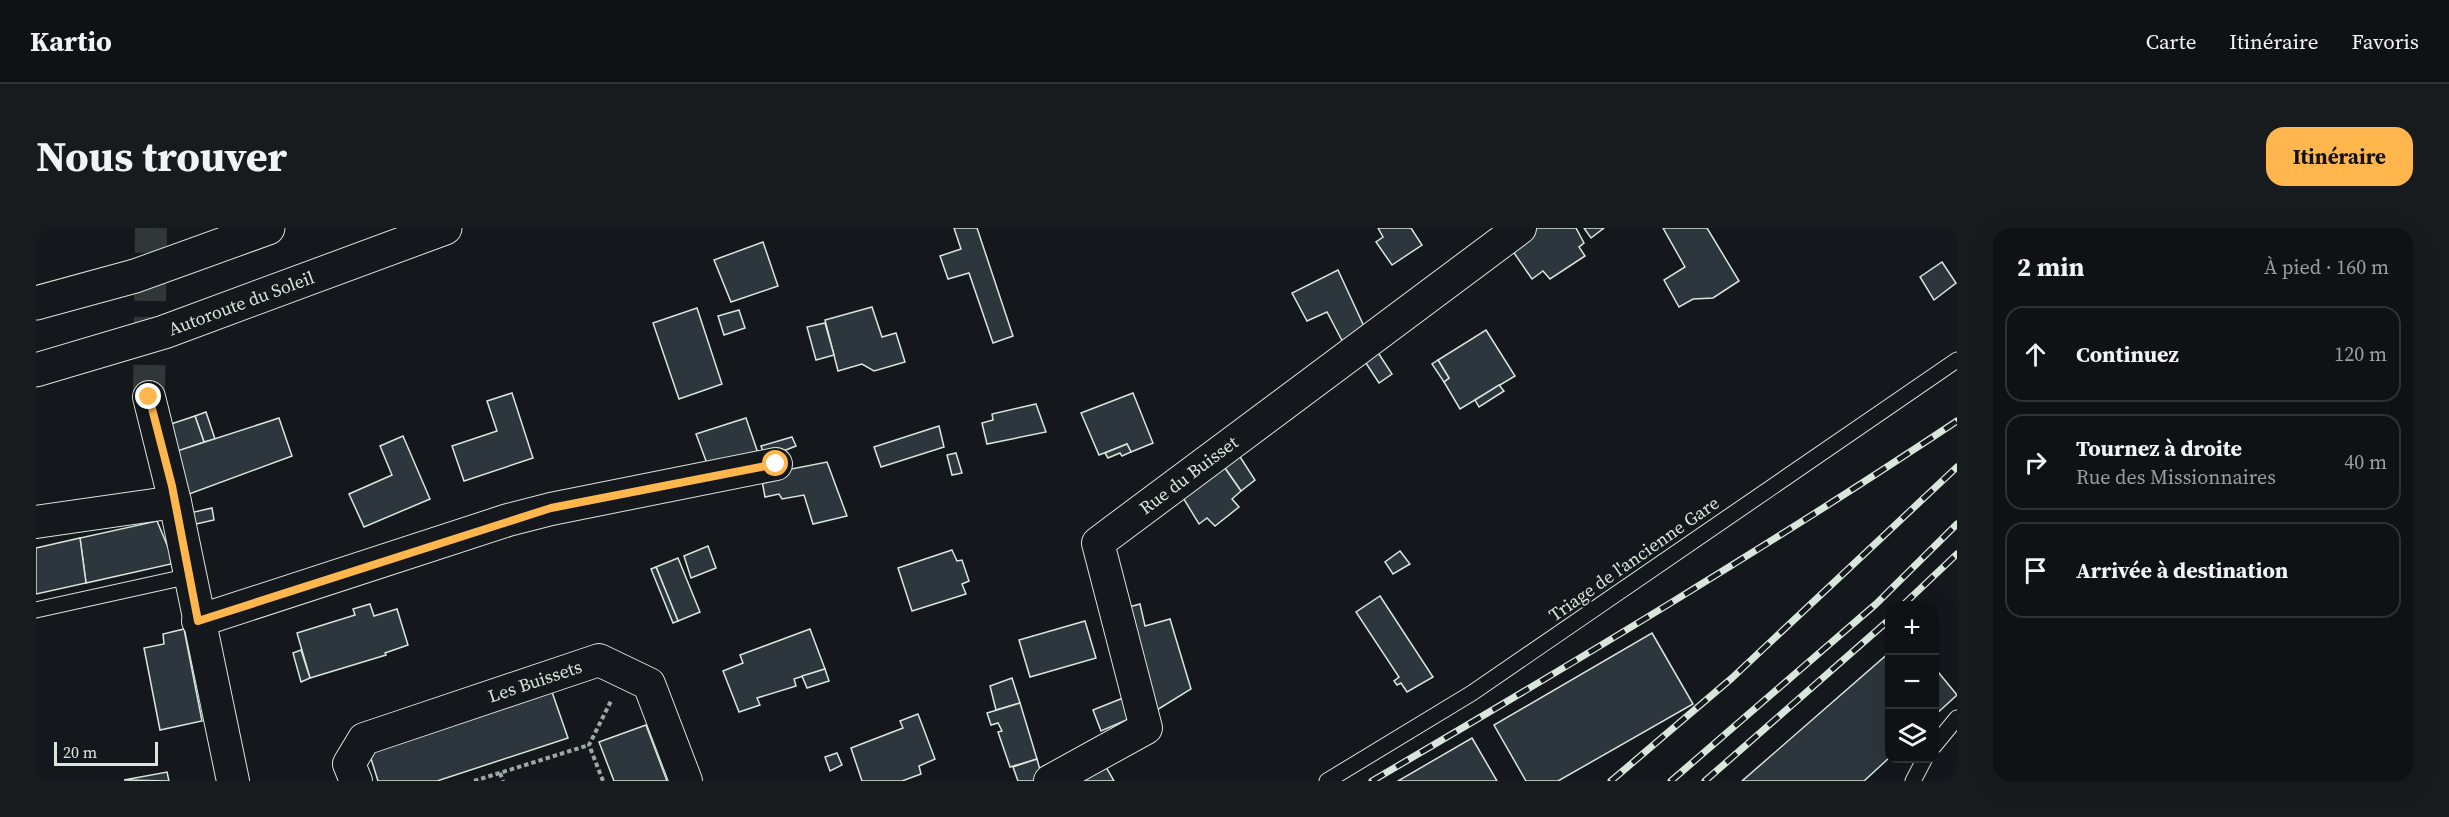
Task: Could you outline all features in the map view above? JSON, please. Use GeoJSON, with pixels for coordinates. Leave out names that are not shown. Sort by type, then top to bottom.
{"type":"FeatureCollection","features":[{"type":"Feature","properties":{"kind":"highway"},"geometry":{"type":"LineString","coordinates":[[36,303],[135,276],[268,228]]}},
{"type":"Feature","properties":{"kind":"highway","name":"Autoroute du Soleil"},"geometry":{"type":"LineString","coordinates":[[36,370],[164,332],[445,228]]}},
{"type":"Feature","properties":{"kind":"street","name":"Rue du Buisset"},"geometry":{"type":"LineString","coordinates":[[1050,781],[1146,728],[1098,543],[1521,228]]}},
{"type":"Feature","properties":{"kind":"street"},"geometry":{"type":"LineString","coordinates":[[149,397],[175,502],[233,781]]}},
{"type":"Feature","properties":{"kind":"street"},"geometry":{"type":"LineString","coordinates":[[198,621],[519,517],[776,464]]}},
{"type":"Feature","properties":{"kind":"street"},"geometry":{"type":"LineString","coordinates":[[36,522],[175,502]]}},
{"type":"Feature","properties":{"kind":"street","name":"Les Buissets"},"geometry":{"type":"LineString","coordinates":[[356,781],[349,764],[364,739],[599,660],[649,684],[686,781]]}},
{"type":"Feature","properties":{"kind":"lane","name":"Triage de l'ancienne Gare"},"geometry":{"type":"LineString","coordinates":[[1327,781],[1472,693],[1957,360]]}},
{"type":"Feature","properties":{"kind":"lane"},"geometry":{"type":"LineString","coordinates":[[36,610],[190,576]]}},
{"type":"Feature","properties":{"kind":"lane"},"geometry":{"type":"LineString","coordinates":[[1939,741],[1957,718]]}},
{"type":"Feature","properties":{"kind":"lane"},"geometry":{"type":"LineString","coordinates":[[1913,781],[1923,763]]}},
{"type":"Feature","properties":{"kind":"path"},"geometry":{"type":"LineString","coordinates":[[474,781],[589,745],[625,673]]}},
{"type":"Feature","properties":{"kind":"path"},"geometry":{"type":"LineString","coordinates":[[589,745],[603,781]]}},
{"type":"Feature","properties":{"kind":"path"},"geometry":{"type":"LineString","coordinates":[[500,773],[503,781]]}},
{"type":"Feature","properties":{"kind":"building"},"geometry":{"type":"Polygon","coordinates":[[[954,228],[977,228],[1013,336],[993,343],[969,273],[948,279],[940,256],[961,249],[954,228]]]}},
{"type":"Feature","properties":{"kind":"building"},"geometry":{"type":"Polygon","coordinates":[[[1378,228],[1411,228],[1422,245],[1392,265],[1376,242],[1383,237],[1378,228]]]}},
{"type":"Feature","properties":{"kind":"building"},"geometry":{"type":"Polygon","coordinates":[[[1537,228],[1576,228],[1584,243],[1579,247],[1585,256],[1550,279],[1543,271],[1532,279],[1510,247],[1537,228]]]}},
{"type":"Feature","properties":{"kind":"building"},"geometry":{"type":"Polygon","coordinates":[[[1584,228],[1604,228],[1591,238],[1584,228]]]}},
{"type":"Feature","properties":{"kind":"building"},"geometry":{"type":"Polygon","coordinates":[[[1663,228],[1707,228],[1739,281],[1713,298],[1693,299],[1679,307],[1664,280],[1685,267],[1663,228]]]}},
{"type":"Feature","properties":{"kind":"building"},"geometry":{"type":"Polygon","coordinates":[[[763,242],[778,286],[731,302],[714,260],[763,242]]]}},
{"type":"Feature","properties":{"kind":"building"},"geometry":{"type":"Polygon","coordinates":[[[1942,262],[1956,283],[1934,300],[1920,277],[1942,262]]]}},
{"type":"Feature","properties":{"kind":"building"},"geometry":{"type":"Polygon","coordinates":[[[1338,270],[1368,335],[1347,350],[1327,312],[1307,321],[1292,293],[1338,270]]]}},
{"type":"Feature","properties":{"kind":"building"},"geometry":{"type":"Polygon","coordinates":[[[872,307],[882,337],[896,333],[905,362],[874,371],[862,364],[838,371],[825,320],[872,307]]]}},
{"type":"Feature","properties":{"kind":"building"},"geometry":{"type":"Polygon","coordinates":[[[697,308],[722,384],[679,399],[653,323],[697,308]]]}},
{"type":"Feature","properties":{"kind":"building"},"geometry":{"type":"Polygon","coordinates":[[[739,310],[745,328],[724,335],[718,316],[739,310]]]}},
{"type":"Feature","properties":{"kind":"building"},"geometry":{"type":"Polygon","coordinates":[[[825,323],[834,355],[816,360],[807,327],[825,323]]]}},
{"type":"Feature","properties":{"kind":"building"},"geometry":{"type":"Polygon","coordinates":[[[1486,330],[1515,376],[1460,409],[1444,382],[1449,378],[1438,360],[1486,330]]]}},
{"type":"Feature","properties":{"kind":"building"},"geometry":{"type":"Polygon","coordinates":[[[1375,348],[1392,374],[1379,383],[1362,357],[1375,348]]]}},
{"type":"Feature","properties":{"kind":"building"},"geometry":{"type":"Polygon","coordinates":[[[1438,360],[1449,378],[1444,382],[1432,364],[1438,360]]]}},
{"type":"Feature","properties":{"kind":"building"},"geometry":{"type":"Polygon","coordinates":[[[1499,385],[1504,391],[1479,407],[1475,400],[1499,385]]]}},
{"type":"Feature","properties":{"kind":"building"},"geometry":{"type":"Polygon","coordinates":[[[512,393],[533,458],[464,481],[452,446],[497,431],[487,401],[512,393]]]}},
{"type":"Feature","properties":{"kind":"building"},"geometry":{"type":"Polygon","coordinates":[[[1133,393],[1153,443],[1131,452],[1127,444],[1099,455],[1081,413],[1133,393]]]}},
{"type":"Feature","properties":{"kind":"building"},"geometry":{"type":"Polygon","coordinates":[[[1036,404],[1046,432],[987,444],[982,423],[993,420],[992,414],[1036,404]]]}},
{"type":"Feature","properties":{"kind":"building"},"geometry":{"type":"Polygon","coordinates":[[[206,412],[215,439],[204,442],[195,416],[206,412]]]}},
{"type":"Feature","properties":{"kind":"building"},"geometry":{"type":"Polygon","coordinates":[[[195,416],[204,442],[176,452],[171,424],[195,416]]]}},
{"type":"Feature","properties":{"kind":"building"},"geometry":{"type":"Polygon","coordinates":[[[279,418],[292,456],[181,497],[171,453],[279,418]]]}},
{"type":"Feature","properties":{"kind":"building"},"geometry":{"type":"Polygon","coordinates":[[[746,418],[760,459],[709,469],[696,434],[746,418]]]}},
{"type":"Feature","properties":{"kind":"building"},"geometry":{"type":"Polygon","coordinates":[[[939,426],[944,447],[881,467],[874,447],[939,426]]]}},
{"type":"Feature","properties":{"kind":"building"},"geometry":{"type":"Polygon","coordinates":[[[403,436],[430,499],[364,527],[349,494],[392,475],[380,446],[403,436]]]}},
{"type":"Feature","properties":{"kind":"building"},"geometry":{"type":"Polygon","coordinates":[[[792,437],[796,446],[765,458],[761,446],[792,437]]]}},
{"type":"Feature","properties":{"kind":"building"},"geometry":{"type":"Polygon","coordinates":[[[1127,444],[1131,452],[1122,456],[1120,453],[1108,458],[1105,453],[1127,444]]]}},
{"type":"Feature","properties":{"kind":"building"},"geometry":{"type":"Polygon","coordinates":[[[1235,449],[1255,480],[1241,491],[1220,461],[1235,449]]]}},
{"type":"Feature","properties":{"kind":"building"},"geometry":{"type":"Polygon","coordinates":[[[956,453],[962,473],[952,475],[947,455],[956,453]]]}},
{"type":"Feature","properties":{"kind":"building"},"geometry":{"type":"Polygon","coordinates":[[[1220,461],[1241,491],[1232,499],[1239,507],[1215,526],[1207,518],[1199,524],[1179,491],[1220,461]]]}},
{"type":"Feature","properties":{"kind":"building"},"geometry":{"type":"Polygon","coordinates":[[[827,462],[847,516],[813,524],[804,495],[782,499],[779,494],[765,497],[761,475],[827,462]]]}},
{"type":"Feature","properties":{"kind":"building"},"geometry":{"type":"Polygon","coordinates":[[[212,508],[214,520],[187,526],[185,514],[212,508]]]}},
{"type":"Feature","properties":{"kind":"building"},"geometry":{"type":"Polygon","coordinates":[[[157,521],[170,552],[171,564],[86,583],[80,538],[157,521]]]}},
{"type":"Feature","properties":{"kind":"building"},"geometry":{"type":"Polygon","coordinates":[[[80,538],[86,583],[36,594],[36,548],[80,538]]]}},
{"type":"Feature","properties":{"kind":"building"},"geometry":{"type":"Polygon","coordinates":[[[708,546],[716,568],[691,578],[684,556],[708,546]]]}},
{"type":"Feature","properties":{"kind":"building"},"geometry":{"type":"Polygon","coordinates":[[[952,550],[957,561],[962,560],[969,581],[962,584],[966,594],[912,611],[898,568],[952,550]]]}},
{"type":"Feature","properties":{"kind":"building"},"geometry":{"type":"Polygon","coordinates":[[[1400,551],[1410,564],[1393,574],[1385,562],[1400,551]]]}},
{"type":"Feature","properties":{"kind":"building"},"geometry":{"type":"Polygon","coordinates":[[[678,558],[700,612],[678,621],[656,567],[678,558]]]}},
{"type":"Feature","properties":{"kind":"building"},"geometry":{"type":"Polygon","coordinates":[[[656,567],[678,621],[673,623],[651,569],[656,567]]]}},
{"type":"Feature","properties":{"kind":"building"},"geometry":{"type":"Polygon","coordinates":[[[1380,596],[1433,677],[1407,692],[1401,683],[1397,685],[1394,681],[1399,677],[1356,612],[1380,596]]]}},
{"type":"Feature","properties":{"kind":"building"},"geometry":{"type":"Polygon","coordinates":[[[370,604],[374,616],[397,609],[408,645],[385,653],[386,655],[310,678],[297,633],[355,615],[353,609],[370,604]]]}},
{"type":"Feature","properties":{"kind":"building"},"geometry":{"type":"Polygon","coordinates":[[[1140,604],[1145,626],[1170,619],[1191,689],[1152,713],[1122,609],[1140,604]]]}},
{"type":"Feature","properties":{"kind":"building"},"geometry":{"type":"Polygon","coordinates":[[[1085,621],[1096,658],[1030,677],[1019,640],[1085,621]]]}},
{"type":"Feature","properties":{"kind":"building"},"geometry":{"type":"Polygon","coordinates":[[[184,629],[202,721],[160,730],[144,648],[164,644],[163,634],[184,629]]]}},
{"type":"Feature","properties":{"kind":"building"},"geometry":{"type":"Polygon","coordinates":[[[810,629],[825,669],[794,679],[796,686],[757,698],[760,705],[739,712],[723,671],[743,663],[740,655],[810,629]]]}},
{"type":"Feature","properties":{"kind":"building"},"geometry":{"type":"Polygon","coordinates":[[[1652,633],[1693,704],[1558,781],[1526,781],[1494,725],[1652,633]]]}},
{"type":"Feature","properties":{"kind":"building"},"geometry":{"type":"Polygon","coordinates":[[[301,650],[310,678],[301,682],[293,653],[301,650]]]}},
{"type":"Feature","properties":{"kind":"building"},"geometry":{"type":"Polygon","coordinates":[[[1885,656],[1885,762],[1864,781],[1742,781],[1885,656]]]}},
{"type":"Feature","properties":{"kind":"building"},"geometry":{"type":"Polygon","coordinates":[[[825,669],[829,681],[807,688],[802,676],[825,669]]]}},
{"type":"Feature","properties":{"kind":"building"},"geometry":{"type":"Polygon","coordinates":[[[1939,673],[1957,695],[1939,711],[1939,673]]]}},
{"type":"Feature","properties":{"kind":"building"},"geometry":{"type":"Polygon","coordinates":[[[1012,678],[1020,703],[996,710],[990,686],[1012,678]]]}},
{"type":"Feature","properties":{"kind":"building"},"geometry":{"type":"Polygon","coordinates":[[[552,692],[568,738],[437,781],[378,781],[369,752],[552,692]]]}},
{"type":"Feature","properties":{"kind":"building"},"geometry":{"type":"Polygon","coordinates":[[[1123,698],[1131,718],[1101,731],[1093,710],[1123,698]]]}},
{"type":"Feature","properties":{"kind":"building"},"geometry":{"type":"Polygon","coordinates":[[[1020,703],[1037,759],[1010,767],[998,732],[1002,731],[998,723],[991,725],[987,713],[1020,703]]]}},
{"type":"Feature","properties":{"kind":"building"},"geometry":{"type":"Polygon","coordinates":[[[918,714],[935,759],[919,766],[921,774],[902,781],[862,781],[851,748],[903,728],[900,721],[918,714]]]}},
{"type":"Feature","properties":{"kind":"building"},"geometry":{"type":"Polygon","coordinates":[[[646,725],[667,781],[614,781],[599,742],[646,725]]]}},
{"type":"Feature","properties":{"kind":"building"},"geometry":{"type":"Polygon","coordinates":[[[1472,738],[1497,781],[1398,781],[1472,738]]]}},
{"type":"Feature","properties":{"kind":"building"},"geometry":{"type":"Polygon","coordinates":[[[837,753],[842,765],[830,771],[825,757],[837,753]]]}},
{"type":"Feature","properties":{"kind":"building"},"geometry":{"type":"Polygon","coordinates":[[[1037,759],[1042,777],[1036,781],[1018,781],[1013,767],[1037,759]]]}},
{"type":"Feature","properties":{"kind":"building"},"geometry":{"type":"Polygon","coordinates":[[[1102,760],[1114,781],[1067,781],[1102,760]]]}},
{"type":"Feature","properties":{"kind":"building"},"geometry":{"type":"Polygon","coordinates":[[[167,772],[169,781],[124,780],[167,772]]]}},
{"type":"Feature","properties":{"kind":"tunnel"},"geometry":{"type":"LineString","coordinates":[[149,397],[151,228]]}},
{"type":"Feature","properties":{"kind":"railway"},"geometry":{"type":"LineString","coordinates":[[1372,781],[1667,605],[1813,515],[1957,421]]}},
{"type":"Feature","properties":{"kind":"railway"},"geometry":{"type":"LineString","coordinates":[[1611,781],[1732,678],[1957,467]]}},
{"type":"Feature","properties":{"kind":"railway"},"geometry":{"type":"LineString","coordinates":[[1671,781],[1876,604],[1957,524]]}},
{"type":"Feature","properties":{"kind":"railway"},"geometry":{"type":"LineString","coordinates":[[1907,601],[1957,554]]}},
{"type":"Feature","properties":{"kind":"railway"},"geometry":{"type":"LineString","coordinates":[[1705,781],[1885,623]]}},
{"type":"Feature","properties":{"kind":"route"},"geometry":{"type":"LineString","coordinates":[[149,397],[172,486],[198,621],[551,508],[776,464]]}}]}
